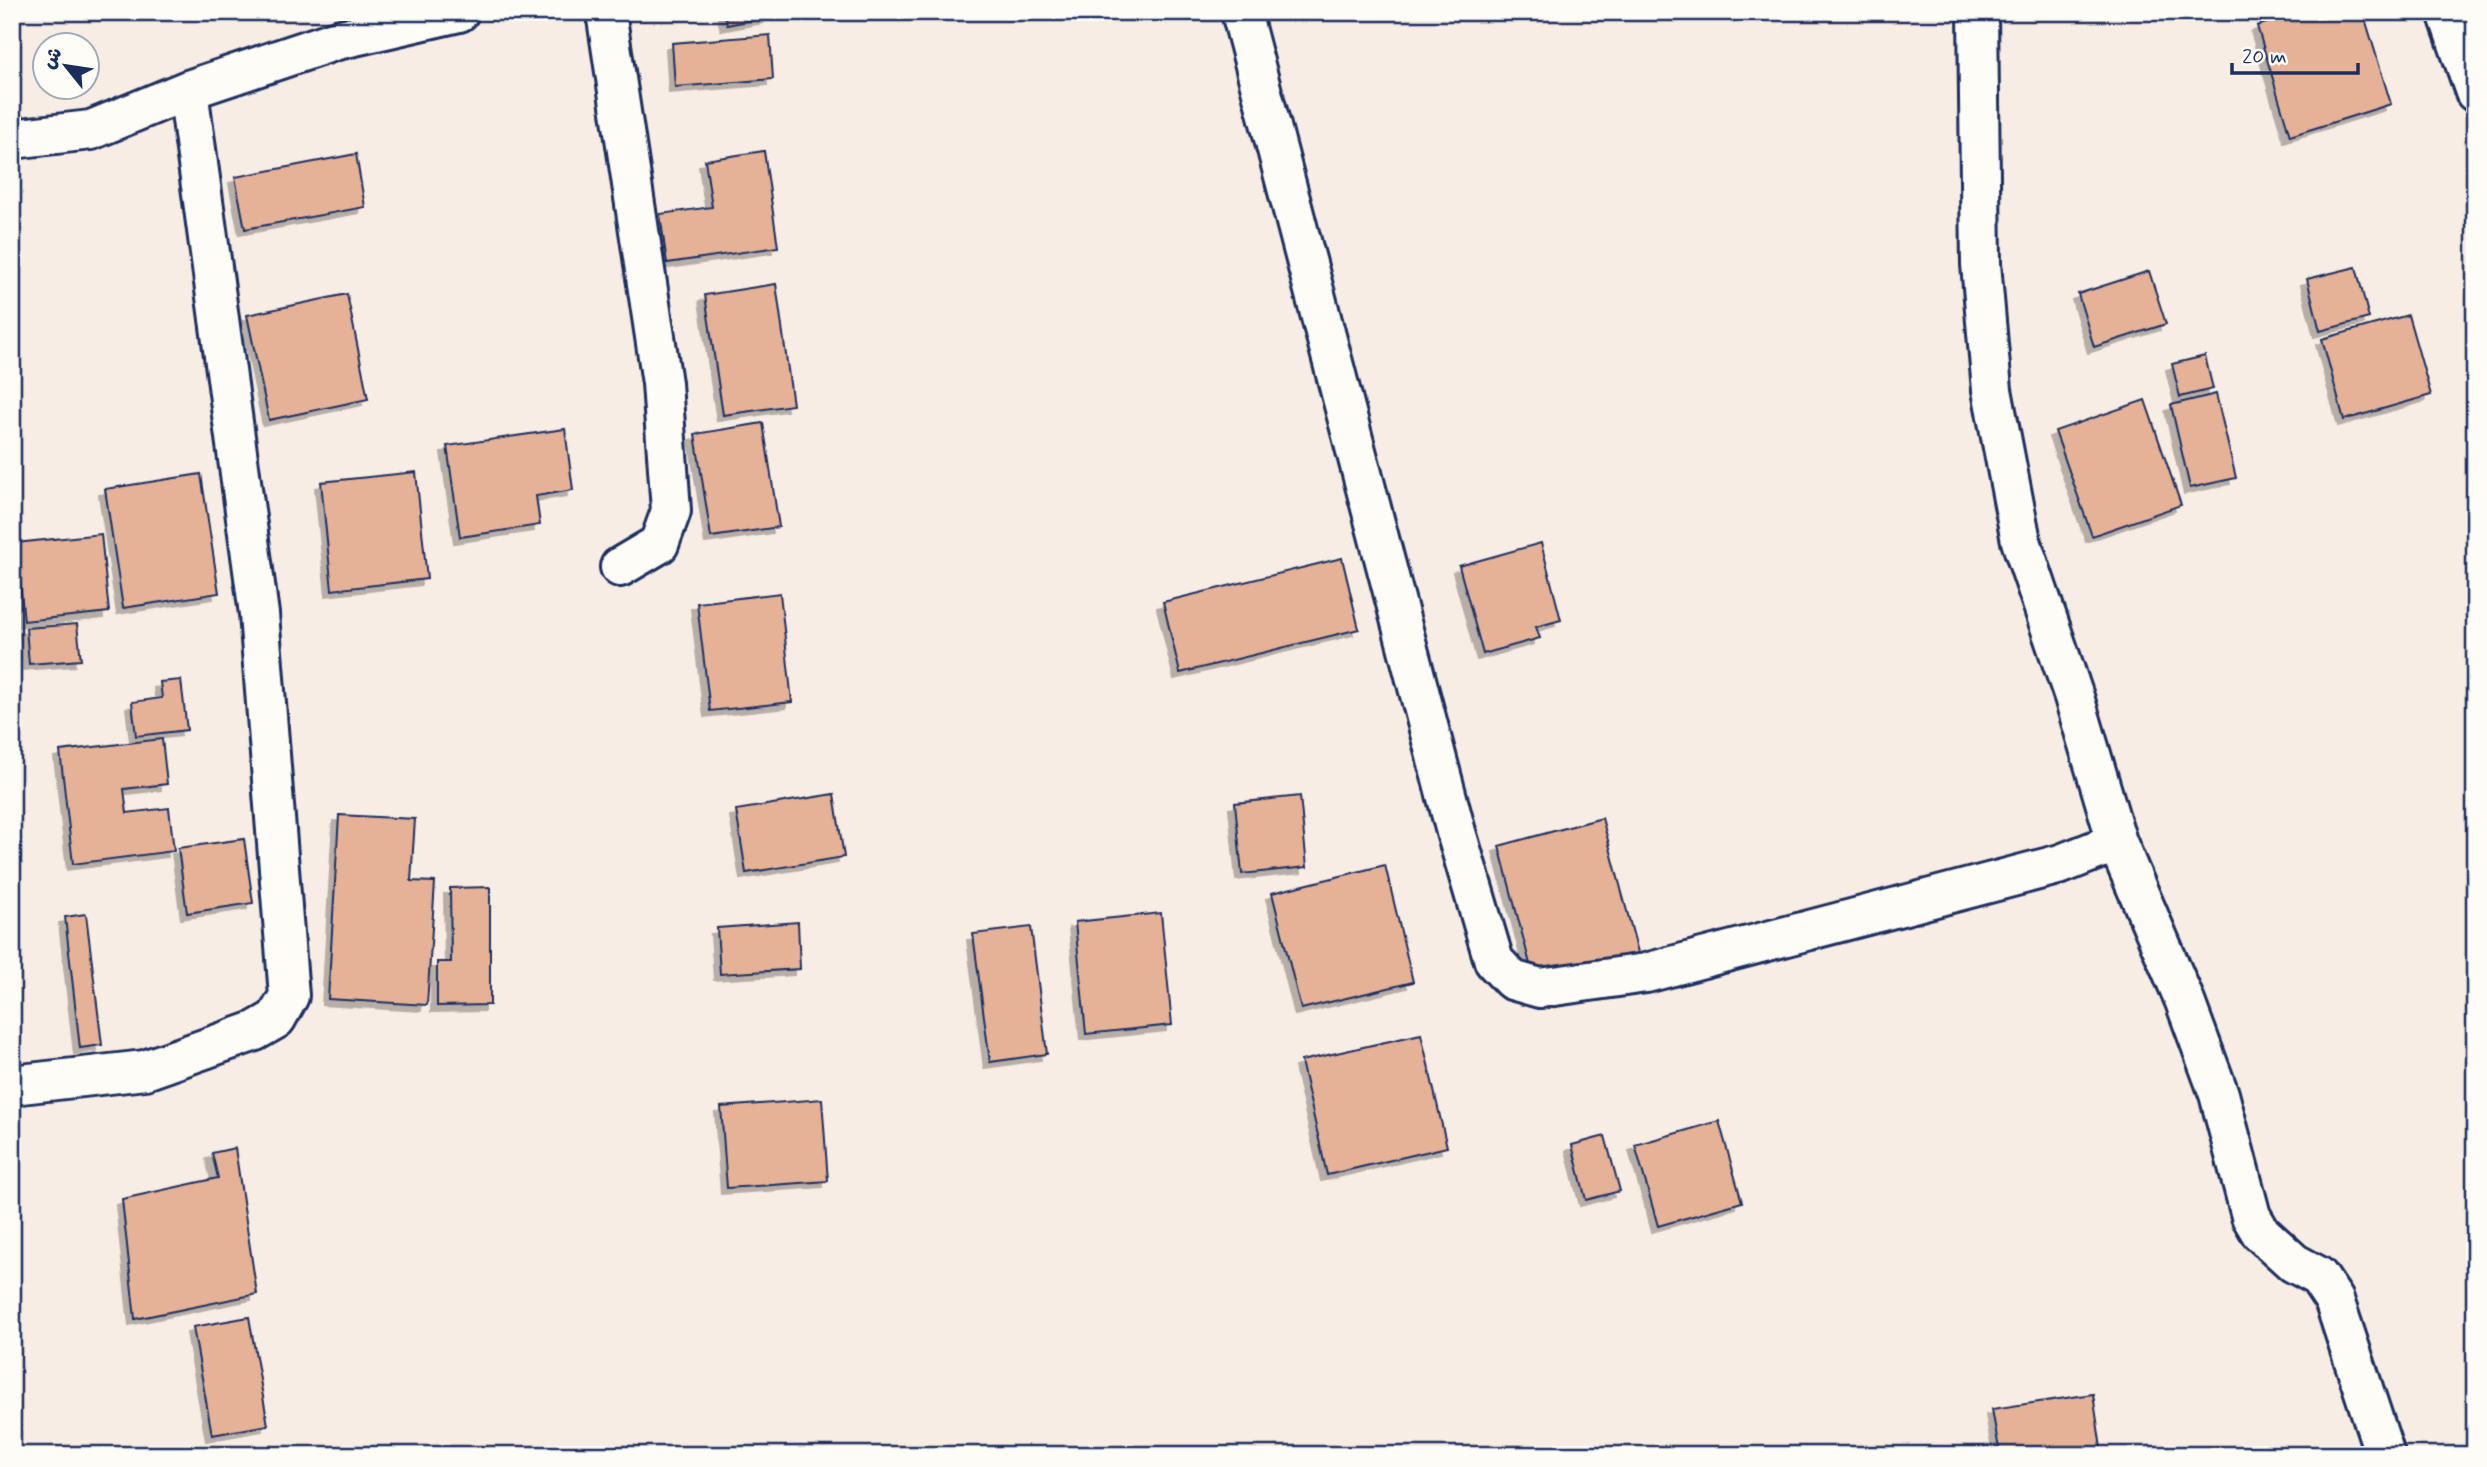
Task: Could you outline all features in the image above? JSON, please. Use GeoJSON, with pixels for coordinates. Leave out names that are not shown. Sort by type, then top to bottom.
{"type":"FeatureCollection","features":[{"type":"Feature","properties":{"kind":"street"},"geometry":{"type":"LineString","coordinates":[[12,139],[91,130],[188,90],[337,40],[459,12]]}},
{"type":"Feature","properties":{"kind":"street"},"geometry":{"type":"LineString","coordinates":[[606,12],[662,383],[671,511],[659,544],[620,567]]}},
{"type":"Feature","properties":{"kind":"street"},"geometry":{"type":"LineString","coordinates":[[1241,12],[1456,832],[1494,961],[1512,980],[1540,988],[1646,973],[2061,864],[2117,842]]}},
{"type":"Feature","properties":{"kind":"street"},"geometry":{"type":"LineString","coordinates":[[1978,12],[1980,264],[1992,390],[2021,541],[2074,697],[2117,842],[2184,999],[2215,1082],[2243,1174],[2251,1216],[2261,1233],[2294,1263],[2318,1276],[2334,1300],[2385,1455]]}},
{"type":"Feature","properties":{"kind":"street"},"geometry":{"type":"LineString","coordinates":[[2446,12],[2475,92]]}},
{"type":"Feature","properties":{"kind":"street"},"geometry":{"type":"LineString","coordinates":[[12,1084],[145,1070],[254,1031],[276,1019],[289,996],[259,614],[188,90]]}},
{"type":"Feature","properties":{"kind":"building"},"geometry":{"type":"Polygon","coordinates":[[[724,12],[768,12],[769,17],[727,25],[724,12]]]}},
{"type":"Feature","properties":{"kind":"building"},"geometry":{"type":"Polygon","coordinates":[[[2300,12],[2363,12],[2391,104],[2290,136],[2257,26],[2300,12]]]}},
{"type":"Feature","properties":{"kind":"building"},"geometry":{"type":"Polygon","coordinates":[[[770,35],[773,79],[675,87],[672,43],[770,35]]]}},
{"type":"Feature","properties":{"kind":"building"},"geometry":{"type":"Polygon","coordinates":[[[764,151],[778,247],[667,263],[660,214],[712,207],[705,160],[764,151]]]}},
{"type":"Feature","properties":{"kind":"building"},"geometry":{"type":"Polygon","coordinates":[[[356,154],[365,207],[245,229],[235,177],[356,154]]]}},
{"type":"Feature","properties":{"kind":"building"},"geometry":{"type":"Polygon","coordinates":[[[2356,267],[2369,318],[2320,331],[2307,279],[2356,267]]]}},
{"type":"Feature","properties":{"kind":"building"},"geometry":{"type":"Polygon","coordinates":[[[2149,271],[2166,324],[2094,347],[2078,294],[2149,271]]]}},
{"type":"Feature","properties":{"kind":"building"},"geometry":{"type":"Polygon","coordinates":[[[776,284],[793,405],[723,415],[705,295],[776,284]]]}},
{"type":"Feature","properties":{"kind":"building"},"geometry":{"type":"Polygon","coordinates":[[[347,294],[368,399],[269,420],[247,315],[347,294]]]}},
{"type":"Feature","properties":{"kind":"building"},"geometry":{"type":"Polygon","coordinates":[[[2408,315],[2431,395],[2344,420],[2322,339],[2408,315]]]}},
{"type":"Feature","properties":{"kind":"building"},"geometry":{"type":"Polygon","coordinates":[[[2205,356],[2213,389],[2180,397],[2172,364],[2205,356]]]}},
{"type":"Feature","properties":{"kind":"building"},"geometry":{"type":"Polygon","coordinates":[[[2216,394],[2236,478],[2190,488],[2171,405],[2216,394]]]}},
{"type":"Feature","properties":{"kind":"building"},"geometry":{"type":"Polygon","coordinates":[[[2145,400],[2181,505],[2092,536],[2055,431],[2145,400]]]}},
{"type":"Feature","properties":{"kind":"building"},"geometry":{"type":"Polygon","coordinates":[[[763,423],[779,527],[711,537],[695,434],[763,423]]]}},
{"type":"Feature","properties":{"kind":"building"},"geometry":{"type":"Polygon","coordinates":[[[565,429],[573,490],[536,496],[540,525],[460,537],[447,446],[565,429]]]}},
{"type":"Feature","properties":{"kind":"building"},"geometry":{"type":"Polygon","coordinates":[[[416,472],[427,579],[332,590],[321,482],[416,472]]]}},
{"type":"Feature","properties":{"kind":"building"},"geometry":{"type":"Polygon","coordinates":[[[201,474],[219,593],[123,608],[105,489],[201,474]]]}},
{"type":"Feature","properties":{"kind":"building"},"geometry":{"type":"Polygon","coordinates":[[[101,534],[109,612],[24,621],[16,543],[101,534]]]}},
{"type":"Feature","properties":{"kind":"building"},"geometry":{"type":"Polygon","coordinates":[[[1541,543],[1561,620],[1536,627],[1540,638],[1483,654],[1459,566],[1541,543]]]}},
{"type":"Feature","properties":{"kind":"building"},"geometry":{"type":"Polygon","coordinates":[[[1342,558],[1359,629],[1180,673],[1163,602],[1342,558]]]}},
{"type":"Feature","properties":{"kind":"building"},"geometry":{"type":"Polygon","coordinates":[[[780,593],[792,702],[710,711],[697,603],[780,593]]]}},
{"type":"Feature","properties":{"kind":"building"},"geometry":{"type":"Polygon","coordinates":[[[77,624],[81,660],[29,664],[26,628],[77,624]]]}},
{"type":"Feature","properties":{"kind":"building"},"geometry":{"type":"Polygon","coordinates":[[[181,680],[187,730],[136,736],[132,702],[162,698],[160,682],[181,680]]]}},
{"type":"Feature","properties":{"kind":"building"},"geometry":{"type":"Polygon","coordinates":[[[162,739],[167,784],[124,789],[127,813],[169,808],[174,851],[73,864],[60,751],[162,739]]]}},
{"type":"Feature","properties":{"kind":"building"},"geometry":{"type":"Polygon","coordinates":[[[834,794],[844,857],[746,873],[736,810],[834,794]]]}},
{"type":"Feature","properties":{"kind":"building"},"geometry":{"type":"Polygon","coordinates":[[[1300,796],[1307,867],[1242,874],[1235,803],[1300,796]]]}},
{"type":"Feature","properties":{"kind":"building"},"geometry":{"type":"Polygon","coordinates":[[[339,815],[415,819],[411,881],[435,882],[427,1005],[328,999],[339,815]]]}},
{"type":"Feature","properties":{"kind":"building"},"geometry":{"type":"Polygon","coordinates":[[[1602,818],[1639,956],[1535,983],[1499,846],[1602,818]]]}},
{"type":"Feature","properties":{"kind":"building"},"geometry":{"type":"Polygon","coordinates":[[[244,839],[253,903],[187,913],[178,848],[244,839]]]}},
{"type":"Feature","properties":{"kind":"building"},"geometry":{"type":"Polygon","coordinates":[[[1385,865],[1413,982],[1301,1009],[1272,893],[1385,865]]]}},
{"type":"Feature","properties":{"kind":"building"},"geometry":{"type":"Polygon","coordinates":[[[490,887],[490,1005],[437,1006],[437,962],[451,962],[450,888],[490,887]]]}},
{"type":"Feature","properties":{"kind":"building"},"geometry":{"type":"Polygon","coordinates":[[[1161,913],[1172,1025],[1086,1034],[1075,922],[1161,913]]]}},
{"type":"Feature","properties":{"kind":"building"},"geometry":{"type":"Polygon","coordinates":[[[86,914],[102,1045],[80,1048],[65,917],[86,914]]]}},
{"type":"Feature","properties":{"kind":"building"},"geometry":{"type":"Polygon","coordinates":[[[798,922],[800,969],[720,974],[717,928],[798,922]]]}},
{"type":"Feature","properties":{"kind":"building"},"geometry":{"type":"Polygon","coordinates":[[[1031,927],[1047,1054],[990,1062],[973,934],[1031,927]]]}},
{"type":"Feature","properties":{"kind":"building"},"geometry":{"type":"Polygon","coordinates":[[[1421,1034],[1447,1147],[1327,1175],[1301,1061],[1421,1034]]]}},
{"type":"Feature","properties":{"kind":"building"},"geometry":{"type":"Polygon","coordinates":[[[822,1099],[828,1181],[727,1188],[721,1107],[822,1099]]]}},
{"type":"Feature","properties":{"kind":"building"},"geometry":{"type":"Polygon","coordinates":[[[1719,1121],[1742,1202],[1658,1226],[1635,1145],[1719,1121]]]}},
{"type":"Feature","properties":{"kind":"building"},"geometry":{"type":"Polygon","coordinates":[[[1605,1136],[1620,1191],[1586,1200],[1572,1145],[1605,1136]]]}},
{"type":"Feature","properties":{"kind":"building"},"geometry":{"type":"Polygon","coordinates":[[[235,1148],[257,1294],[135,1319],[122,1199],[218,1178],[212,1153],[235,1148]]]}},
{"type":"Feature","properties":{"kind":"building"},"geometry":{"type":"Polygon","coordinates":[[[249,1317],[268,1425],[212,1435],[193,1327],[249,1317]]]}},
{"type":"Feature","properties":{"kind":"building"},"geometry":{"type":"Polygon","coordinates":[[[2093,1394],[2102,1455],[2000,1455],[1992,1409],[2093,1394]]]}}]}
